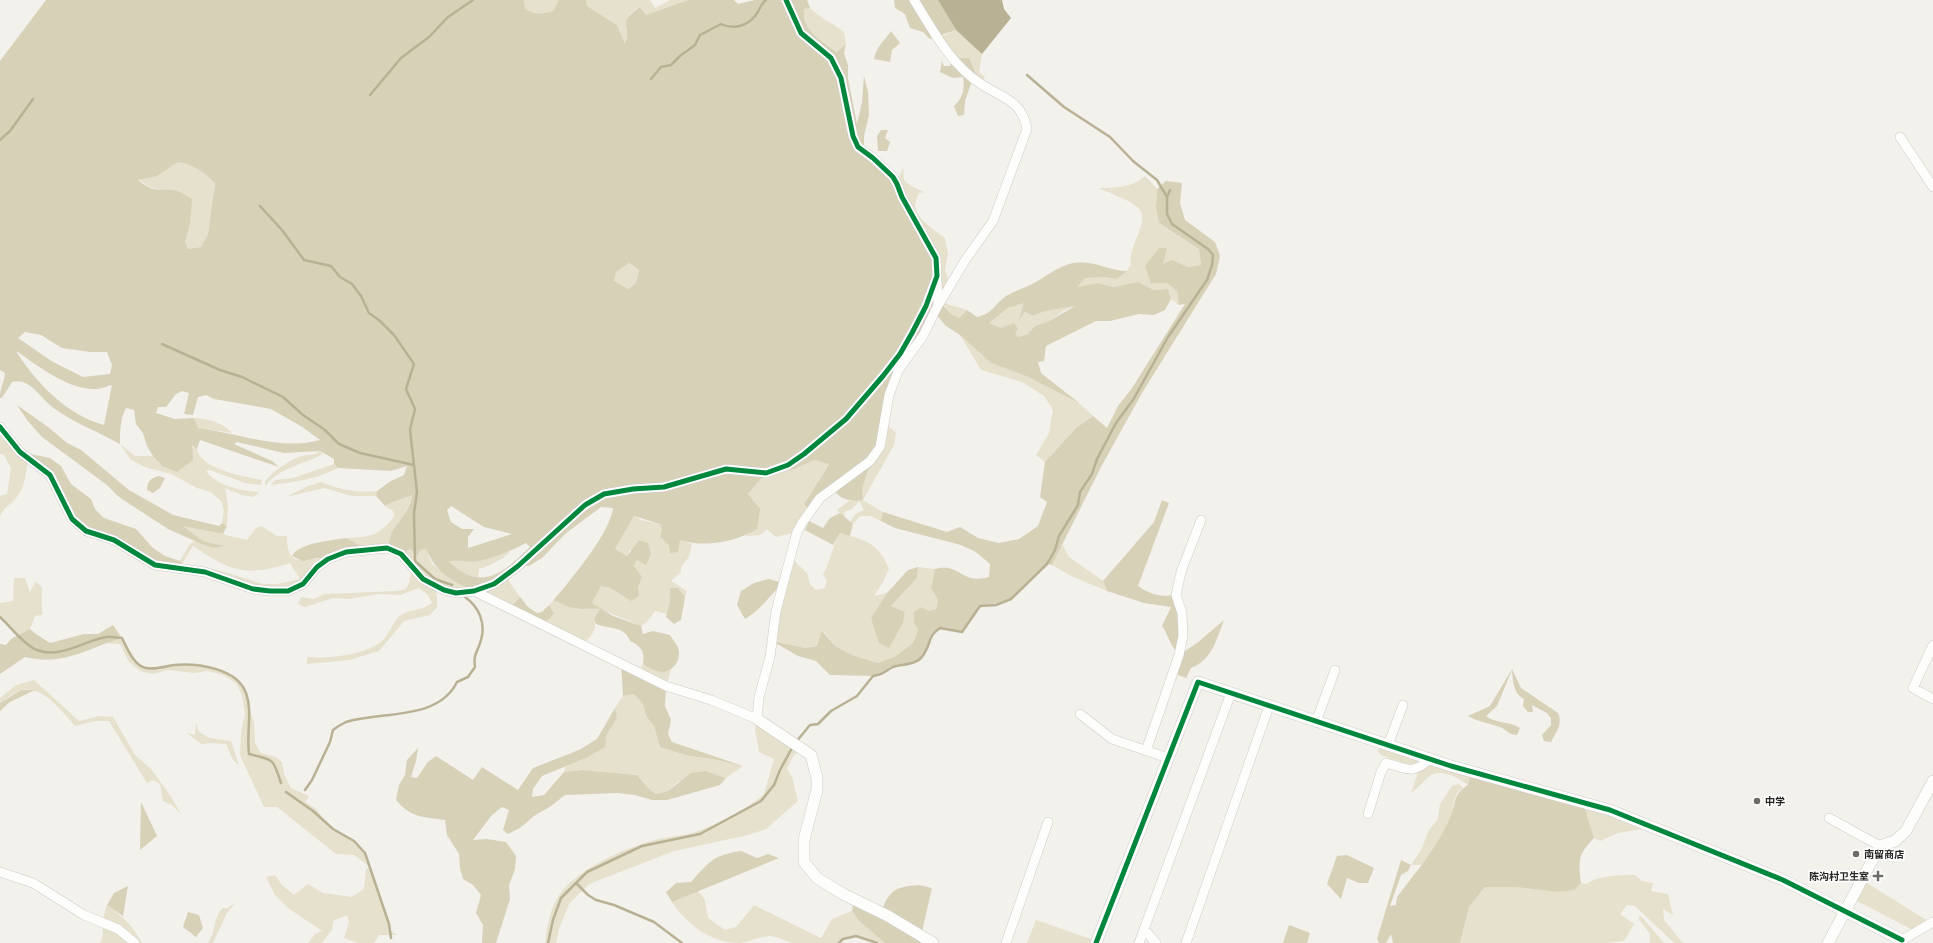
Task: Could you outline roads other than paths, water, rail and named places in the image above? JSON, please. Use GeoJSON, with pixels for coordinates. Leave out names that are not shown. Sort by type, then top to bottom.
{"type":"FeatureCollection","features":[{"type":"Feature","properties":{"kind":"street"},"geometry":{"type":"LineString","coordinates":[[786,0],[801,33],[831,58],[841,78],[847,112],[858,147],[873,158],[897,184],[902,198],[936,258],[938,305]]}},
{"type":"Feature","properties":{"kind":"street"},"geometry":{"type":"LineString","coordinates":[[757,720],[758,696],[770,656],[776,611],[797,532],[820,498],[870,461],[880,447],[889,395],[899,369],[919,342],[938,305],[966,259],[993,221],[1027,129],[1025,118],[1018,106],[981,84],[964,71],[948,53],[914,0]]}},
{"type":"Feature","properties":{"kind":"street"},"geometry":{"type":"LineString","coordinates":[[1900,137],[1933,187]]}},
{"type":"Feature","properties":{"kind":"street"},"geometry":{"type":"LineString","coordinates":[[0,427],[20,452],[50,475],[72,519],[86,531],[114,540],[155,565],[205,572],[253,589],[288,591],[303,584],[316,567],[334,557],[346,552],[387,548],[401,554],[423,579],[444,590],[474,592],[494,584],[518,566],[585,505],[604,494],[632,489],[664,487],[726,469],[766,473],[788,465],[804,454],[846,419],[900,354],[926,306],[937,276]]}},
{"type":"Feature","properties":{"kind":"street"},"geometry":{"type":"LineString","coordinates":[[1146,751],[1179,655],[1183,636],[1182,613],[1176,595],[1181,572],[1201,520]]}},
{"type":"Feature","properties":{"kind":"street"},"geometry":{"type":"LineString","coordinates":[[474,592],[666,686],[724,705],[757,720],[802,748],[810,755],[817,778],[817,790],[804,840],[804,862],[817,878],[843,894],[888,916],[933,943]]}},
{"type":"Feature","properties":{"kind":"street"},"geometry":{"type":"LineString","coordinates":[[1933,645],[1914,688],[1933,699]]}},
{"type":"Feature","properties":{"kind":"street"},"geometry":{"type":"LineString","coordinates":[[1316,722],[1335,670]]}},
{"type":"Feature","properties":{"kind":"street"},"geometry":{"type":"LineString","coordinates":[[1096,943],[1198,682],[1388,746],[1610,810],[1783,880],[1846,911],[1899,941],[1933,922]]}},
{"type":"Feature","properties":{"kind":"street"},"geometry":{"type":"LineString","coordinates":[[1139,943],[1231,693]]}},
{"type":"Feature","properties":{"kind":"street"},"geometry":{"type":"LineString","coordinates":[[1388,746],[1403,705]]}},
{"type":"Feature","properties":{"kind":"street"},"geometry":{"type":"LineString","coordinates":[[1186,943],[1269,706]]}},
{"type":"Feature","properties":{"kind":"street"},"geometry":{"type":"LineString","coordinates":[[1080,714],[1112,739],[1168,758]]}},
{"type":"Feature","properties":{"kind":"street"},"geometry":{"type":"LineString","coordinates":[[1368,814],[1381,772],[1386,763],[1410,770],[1419,769],[1430,759]]}},
{"type":"Feature","properties":{"kind":"street"},"geometry":{"type":"LineString","coordinates":[[1828,943],[1880,846],[1895,841],[1906,831],[1933,781]]}},
{"type":"Feature","properties":{"kind":"street"},"geometry":{"type":"LineString","coordinates":[[1829,818],[1880,846]]}},
{"type":"Feature","properties":{"kind":"street"},"geometry":{"type":"LineString","coordinates":[[1006,943],[1048,822]]}},
{"type":"Feature","properties":{"kind":"street"},"geometry":{"type":"LineString","coordinates":[[0,872],[33,883],[84,915],[118,929],[135,943]]}},
{"type":"Feature","properties":{"kind":"street"},"geometry":{"type":"LineString","coordinates":[[1144,930],[1156,943]]}},
{"type":"Feature","properties":{"kind":"waterway"},"geometry":{"type":"LineString","coordinates":[[370,95],[401,58],[429,37],[448,17],[473,0]]}},
{"type":"Feature","properties":{"kind":"waterway"},"geometry":{"type":"LineString","coordinates":[[651,79],[661,67],[671,65],[695,45],[700,35],[721,24],[730,27],[744,25],[755,16],[762,3],[766,0]]}},
{"type":"Feature","properties":{"kind":"waterway"},"geometry":{"type":"LineString","coordinates":[[1027,75],[1064,107],[1110,137],[1133,161],[1157,180],[1167,197]]}},
{"type":"Feature","properties":{"kind":"waterway"},"geometry":{"type":"LineString","coordinates":[[0,140],[10,131],[33,99]]}},
{"type":"Feature","properties":{"kind":"waterway"},"geometry":{"type":"LineString","coordinates":[[796,742],[810,725],[818,724],[831,711],[857,696],[873,676],[882,674],[893,667],[918,661],[926,650],[931,637],[940,628],[962,632],[980,606],[996,605],[1011,599],[1047,564],[1055,550],[1059,536],[1078,505],[1080,492],[1092,474],[1097,459],[1116,423],[1133,400],[1168,337],[1207,280],[1212,265],[1213,255],[1208,249],[1172,224],[1167,214],[1167,197],[1170,190]]}},
{"type":"Feature","properties":{"kind":"waterway"},"geometry":{"type":"LineString","coordinates":[[260,206],[282,230],[304,260],[331,266],[340,277],[352,284],[361,296],[369,313],[380,321],[394,335],[414,364],[406,389],[415,409],[410,430],[417,492],[414,513],[415,561],[435,579],[452,585]]}},
{"type":"Feature","properties":{"kind":"waterway"},"geometry":{"type":"LineString","coordinates":[[162,344],[220,370],[242,377],[283,397],[303,415],[325,430],[339,444],[360,453],[414,465]]}},
{"type":"Feature","properties":{"kind":"waterway"},"geometry":{"type":"LineString","coordinates":[[305,790],[312,780],[330,742],[333,730],[346,722],[423,709],[437,703],[448,694],[457,682],[468,677],[475,667],[475,655],[481,640],[483,628],[478,611],[465,597]]}},
{"type":"Feature","properties":{"kind":"waterway"},"geometry":{"type":"LineString","coordinates":[[0,617],[23,640],[32,648],[37,650],[46,652],[63,651],[106,637],[122,638],[131,656],[142,667],[153,669],[174,665],[205,666],[234,678],[241,685],[248,700],[249,754],[271,761],[274,764],[281,783],[280,781]]}},
{"type":"Feature","properties":{"kind":"waterway"},"geometry":{"type":"LineString","coordinates":[[548,943],[553,920],[561,898],[587,872],[642,846],[700,834],[761,801],[774,785],[793,746]]}},
{"type":"Feature","properties":{"kind":"waterway"},"geometry":{"type":"LineString","coordinates":[[286,792],[313,811],[333,829],[354,841],[365,853],[389,924],[391,938]]}},
{"type":"Feature","properties":{"kind":"waterway"},"geometry":{"type":"LineString","coordinates":[[576,883],[588,895],[596,900],[614,905],[654,922],[682,943]]}},
{"type":"Feature","properties":{"kind":"waterway"},"geometry":{"type":"LineString","coordinates":[[839,943],[843,939],[856,936],[877,943]]}},
{"type":"Feature","properties":{"kind":"place","name":"中学"},"geometry":{"type":"Point","coordinates":[1757,801]}},
{"type":"Feature","properties":{"kind":"place","name":"南留商店"},"geometry":{"type":"Point","coordinates":[1856,854]}},
{"type":"Feature","properties":{"kind":"place","name":"陈沟村卫生室"},"geometry":{"type":"Point","coordinates":[1878,876]}}]}
